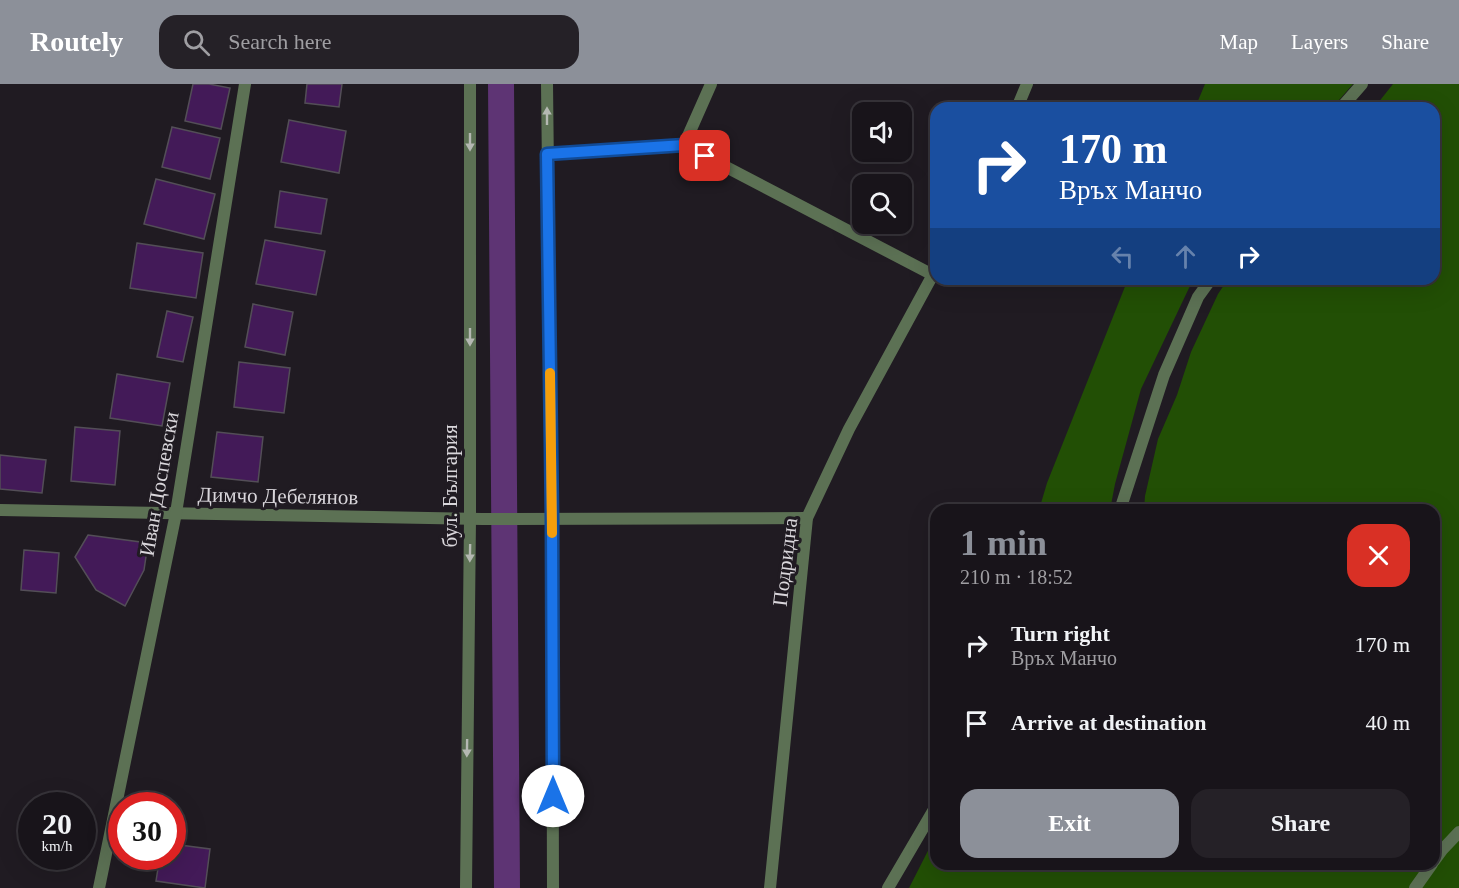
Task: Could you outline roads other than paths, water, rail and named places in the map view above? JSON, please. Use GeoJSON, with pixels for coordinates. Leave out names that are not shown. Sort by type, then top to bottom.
{"type":"FeatureCollection","features":[{"type":"Feature","properties":{"kind":"street","name":"Иван Доспевски"},"geometry":{"type":"LineString","coordinates":[[99,888],[176,513],[245,84]]}},
{"type":"Feature","properties":{"kind":"street","name":"бул. България"},"geometry":{"type":"LineString","coordinates":[[466,888],[476,519],[470,84]]}},
{"type":"Feature","properties":{"kind":"street"},"geometry":{"type":"LineString","coordinates":[[547,84],[553,888]]}},
{"type":"Feature","properties":{"kind":"street"},"geometry":{"type":"LineString","coordinates":[[684,145],[711,84]]}},
{"type":"Feature","properties":{"kind":"street"},"geometry":{"type":"LineString","coordinates":[[1020,102],[1027,84]]}},
{"type":"Feature","properties":{"kind":"street"},"geometry":{"type":"LineString","coordinates":[[1346,102],[1362,84]]}},
{"type":"Feature","properties":{"kind":"street"},"geometry":{"type":"LineString","coordinates":[[547,154],[684,145],[930,270]]}},
{"type":"Feature","properties":{"kind":"street","name":"Подридна"},"geometry":{"type":"LineString","coordinates":[[770,888],[807,518],[849,429],[930,279]]}},
{"type":"Feature","properties":{"kind":"street"},"geometry":{"type":"LineString","coordinates":[[1122,504],[1164,375],[1198,297],[1207,285]]}},
{"type":"Feature","properties":{"kind":"street","name":"Димчо Дебелянов"},"geometry":{"type":"LineString","coordinates":[[0,510],[552,519]]}},
{"type":"Feature","properties":{"kind":"street"},"geometry":{"type":"LineString","coordinates":[[552,519],[807,518]]}},
{"type":"Feature","properties":{"kind":"street"},"geometry":{"type":"LineString","coordinates":[[888,888],[930,816]]}},
{"type":"Feature","properties":{"kind":"street"},"geometry":{"type":"LineString","coordinates":[[1440,852],[1459,832]]}},
{"type":"Feature","properties":{"kind":"street"},"geometry":{"type":"LineString","coordinates":[[1415,888],[1428,870]]}},
{"type":"Feature","properties":{"kind":"waterway"},"geometry":{"type":"LineString","coordinates":[[501,84],[507,888]]}}]}
